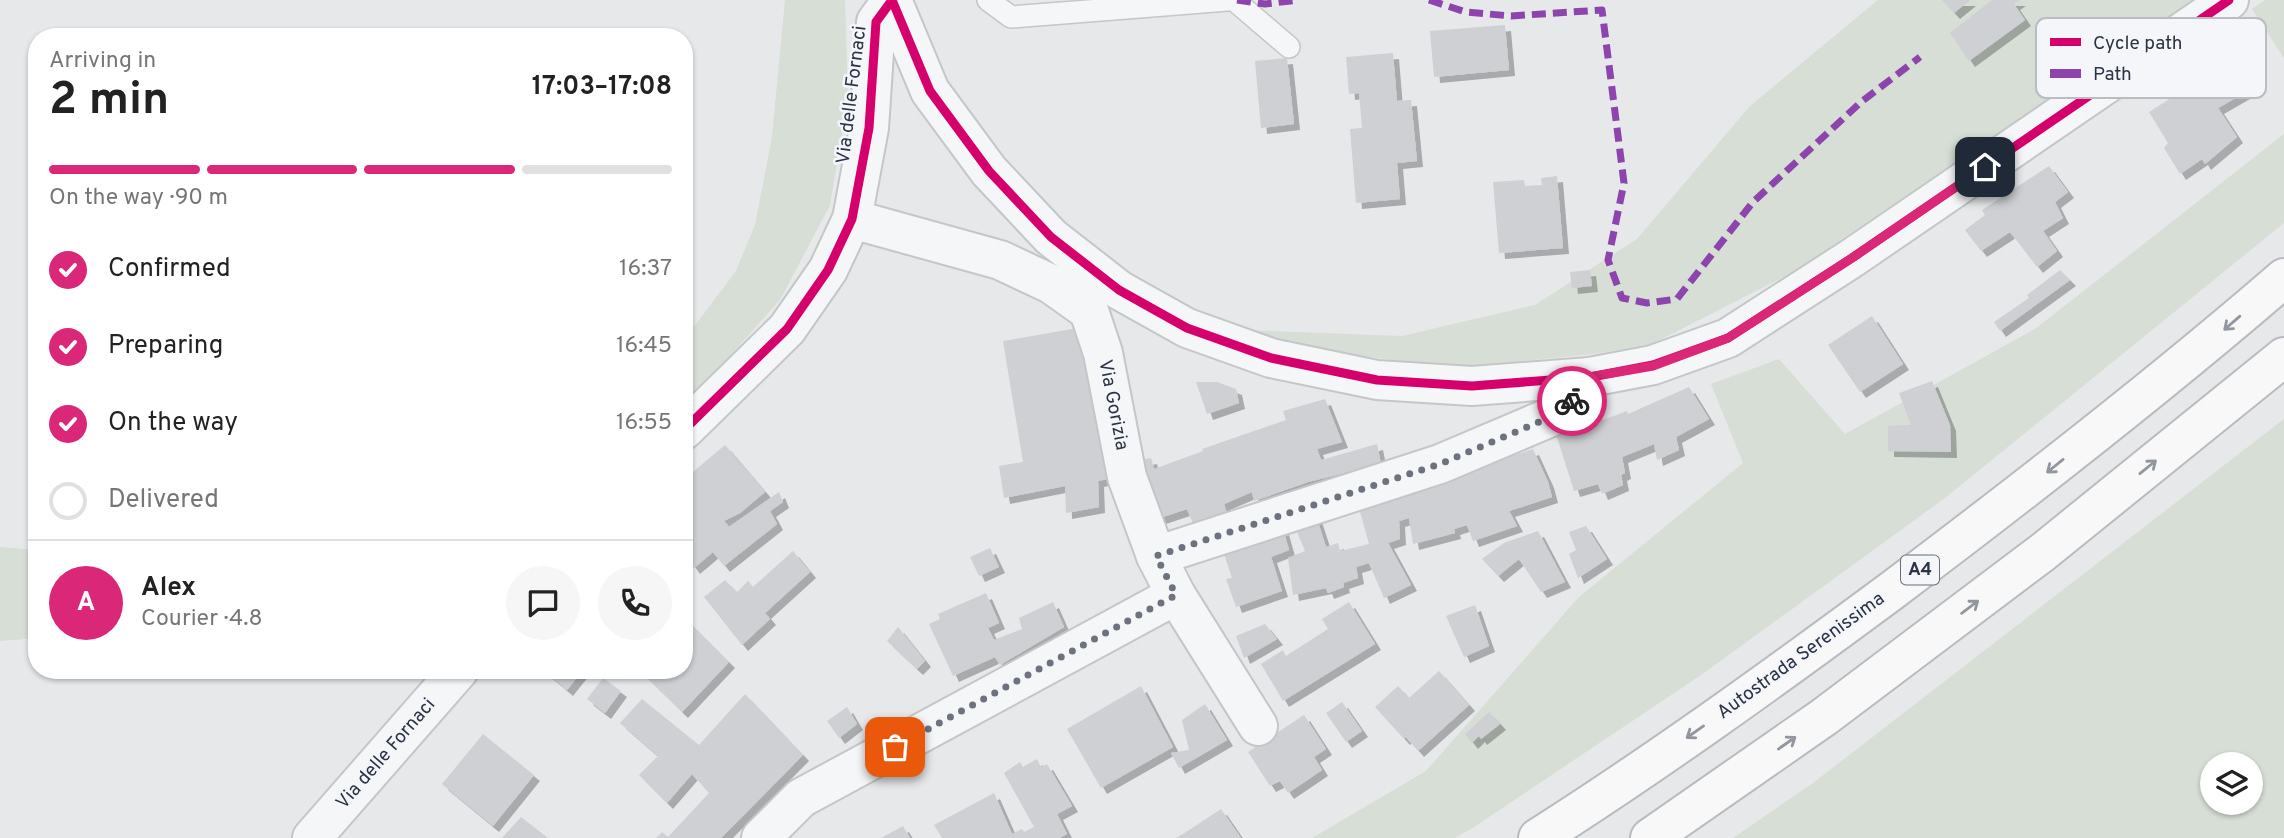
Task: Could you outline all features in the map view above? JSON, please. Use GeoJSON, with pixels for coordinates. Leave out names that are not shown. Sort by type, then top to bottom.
{"type":"FeatureCollection","features":[{"type":"Feature","properties":{"kind":"highway","name":"Autostrada Serenissima"},"geometry":{"type":"LineString","coordinates":[[1538,838],[1594,803],[1784,671],[2006,505],[2206,345],[2284,278]]}},
{"type":"Feature","properties":{"kind":"highway"},"geometry":{"type":"LineString","coordinates":[[1650,838],[1824,717],[2043,552],[2284,356]]}},
{"type":"Feature","properties":{"kind":"street","name":"Via delle Fornaci"},"geometry":{"type":"LineString","coordinates":[[693,421],[787,329],[828,270],[852,219],[869,128],[876,22],[892,0]]}},
{"type":"Feature","properties":{"kind":"street"},"geometry":{"type":"LineString","coordinates":[[892,0],[930,91],[989,171],[1051,237],[1119,290],[1187,328],[1270,358],[1377,380],[1472,386],[1590,377],[1653,366],[1728,338],[1852,258],[2086,98]]}},
{"type":"Feature","properties":{"kind":"street"},"geometry":{"type":"LineString","coordinates":[[2203,18],[2229,0]]}},
{"type":"Feature","properties":{"kind":"street","name":"Via Gorizia"},"geometry":{"type":"LineString","coordinates":[[852,219],[1000,260],[1051,284],[1090,312],[1103,353],[1127,477],[1156,556],[1176,595],[1258,726]]}},
{"type":"Feature","properties":{"kind":"street"},"geometry":{"type":"LineString","coordinates":[[1156,556],[1440,464],[1565,411],[1590,377]]}},
{"type":"Feature","properties":{"kind":"street"},"geometry":{"type":"LineString","coordinates":[[761,838],[801,798],[1176,595]]}},
{"type":"Feature","properties":{"kind":"street","name":"Via delle Fornaci"},"geometry":{"type":"LineString","coordinates":[[312,838],[451,679]]}},
{"type":"Feature","properties":{"kind":"lane"},"geometry":{"type":"LineString","coordinates":[[988,0],[1012,17],[1228,0]]}},
{"type":"Feature","properties":{"kind":"lane"},"geometry":{"type":"LineString","coordinates":[[1234,0],[1289,47]]}},
{"type":"Feature","properties":{"kind":"shaded area"},"geometry":{"type":"Polygon","coordinates":[[[785,0],[845,0],[848,99],[830,205],[780,300],[693,397],[693,328],[736,271],[755,225],[772,137],[785,0]]]}},
{"type":"Feature","properties":{"kind":"shaded area"},"geometry":{"type":"Polygon","coordinates":[[[1878,0],[2194,0],[2167,18],[2036,18],[2036,98],[2050,98],[1795,271],[1652,344],[1594,354],[1471,366],[1415,363],[1333,352],[1244,330],[1402,336],[1535,305],[1637,239],[1750,106],[1878,0]]]}},
{"type":"Feature","properties":{"kind":"shaded area"},"geometry":{"type":"Polygon","coordinates":[[[2265,0],[2284,0],[2284,58],[2266,30],[2266,18],[2258,18],[2252,9],[2265,0]]]}},
{"type":"Feature","properties":{"kind":"shaded area"},"geometry":{"type":"Polygon","coordinates":[[[2284,134],[2284,223],[1945,498],[1701,675],[1455,838],[1312,838],[1426,771],[1579,597],[1743,463],[1711,384],[1779,359],[1845,434],[2035,329],[2284,134]]]}},
{"type":"Feature","properties":{"kind":"shaded area"},"geometry":{"type":"Polygon","coordinates":[[[2284,419],[2284,838],[1733,838],[1813,783],[2284,419]]]}},
{"type":"Feature","properties":{"kind":"shaded area"},"geometry":{"type":"Polygon","coordinates":[[[0,547],[28,549],[28,639],[0,641],[0,547]]]}},
{"type":"Feature","properties":{"kind":"building"},"geometry":{"type":"Polygon","coordinates":[[[1942,0],[1970,0],[1954,13],[1942,0]]]}},
{"type":"Feature","properties":{"kind":"building"},"geometry":{"type":"Polygon","coordinates":[[[1992,0],[2020,0],[2014,4],[2025,20],[1969,61],[1950,33],[1992,0]]]}},
{"type":"Feature","properties":{"kind":"building"},"geometry":{"type":"Polygon","coordinates":[[[1505,25],[1509,70],[1434,77],[1430,31],[1505,25]]]}},
{"type":"Feature","properties":{"kind":"building"},"geometry":{"type":"Polygon","coordinates":[[[1393,53],[1397,101],[1411,100],[1417,161],[1397,163],[1400,199],[1356,203],[1350,129],[1362,128],[1359,93],[1349,94],[1346,57],[1393,53]]]}},
{"type":"Feature","properties":{"kind":"building"},"geometry":{"type":"Polygon","coordinates":[[[1287,58],[1294,124],[1261,128],[1255,61],[1287,58]]]}},
{"type":"Feature","properties":{"kind":"building"},"geometry":{"type":"Polygon","coordinates":[[[2171,98],[2236,98],[2218,108],[2237,137],[2205,164],[2202,159],[2180,174],[2164,148],[2168,143],[2149,112],[2171,98]]]}},
{"type":"Feature","properties":{"kind":"building"},"geometry":{"type":"Polygon","coordinates":[[[2049,166],[2068,192],[2055,202],[2063,218],[2043,231],[2057,251],[2037,267],[2010,232],[1981,251],[1965,230],[1985,215],[1982,210],[2049,166]]]}},
{"type":"Feature","properties":{"kind":"building"},"geometry":{"type":"Polygon","coordinates":[[[1557,176],[1563,248],[1499,253],[1493,182],[1524,180],[1525,186],[1542,185],[1541,178],[1557,176]]]}},
{"type":"Feature","properties":{"kind":"building"},"geometry":{"type":"Polygon","coordinates":[[[1590,270],[1592,286],[1572,288],[1570,272],[1590,270]]]}},
{"type":"Feature","properties":{"kind":"building"},"geometry":{"type":"Polygon","coordinates":[[[2060,270],[2070,280],[2000,331],[1994,322],[2029,298],[2027,295],[2060,270]]]}},
{"type":"Feature","properties":{"kind":"building"},"geometry":{"type":"Polygon","coordinates":[[[1872,316],[1903,364],[1860,392],[1828,345],[1872,316]]]}},
{"type":"Feature","properties":{"kind":"building"},"geometry":{"type":"Polygon","coordinates":[[[1084,327],[1111,478],[1098,481],[1099,507],[1066,513],[1065,486],[1004,498],[999,466],[1023,462],[1003,341],[1084,327]]]}},
{"type":"Feature","properties":{"kind":"building"},"geometry":{"type":"Polygon","coordinates":[[[1932,381],[1950,425],[1951,452],[1888,451],[1888,426],[1911,425],[1899,393],[1932,381]]]}},
{"type":"Feature","properties":{"kind":"building"},"geometry":{"type":"Polygon","coordinates":[[[1196,382],[1217,382],[1236,389],[1239,403],[1207,414],[1196,382]]]}},
{"type":"Feature","properties":{"kind":"building"},"geometry":{"type":"Polygon","coordinates":[[[1689,387],[1709,419],[1676,437],[1679,450],[1657,460],[1654,444],[1622,457],[1625,473],[1621,475],[1623,485],[1602,494],[1598,484],[1574,491],[1557,437],[1627,411],[1628,414],[1689,387]]]}},
{"type":"Feature","properties":{"kind":"building"},"geometry":{"type":"Polygon","coordinates":[[[1325,399],[1342,442],[1317,449],[1321,460],[1377,444],[1381,464],[1308,482],[1254,501],[1252,492],[1224,504],[1227,514],[1194,526],[1187,509],[1154,520],[1136,461],[1151,458],[1154,469],[1286,420],[1283,411],[1325,399]]]}},
{"type":"Feature","properties":{"kind":"building"},"geometry":{"type":"Polygon","coordinates":[[[725,445],[765,492],[740,513],[724,521],[729,527],[779,492],[783,502],[770,511],[777,524],[724,566],[713,552],[693,567],[693,472],[725,445]]]}},
{"type":"Feature","properties":{"kind":"building"},"geometry":{"type":"Polygon","coordinates":[[[1533,449],[1552,497],[1509,511],[1517,526],[1473,541],[1467,525],[1454,529],[1455,533],[1413,544],[1409,518],[1399,521],[1400,539],[1388,543],[1411,585],[1384,598],[1369,563],[1356,567],[1358,578],[1343,583],[1344,587],[1328,593],[1326,588],[1293,595],[1288,558],[1305,551],[1293,522],[1315,513],[1326,547],[1338,543],[1340,551],[1369,544],[1357,501],[1440,479],[1533,449]]]}},
{"type":"Feature","properties":{"kind":"building"},"geometry":{"type":"Polygon","coordinates":[[[1586,526],[1607,559],[1578,578],[1569,554],[1576,550],[1569,532],[1586,526]]]}},
{"type":"Feature","properties":{"kind":"building"},"geometry":{"type":"Polygon","coordinates":[[[1283,529],[1289,550],[1271,557],[1282,591],[1236,607],[1226,579],[1232,578],[1222,548],[1283,529]]]}},
{"type":"Feature","properties":{"kind":"building"},"geometry":{"type":"Polygon","coordinates":[[[1538,531],[1565,582],[1541,592],[1519,559],[1498,576],[1482,559],[1504,543],[1538,531]]]}},
{"type":"Feature","properties":{"kind":"building"},"geometry":{"type":"Polygon","coordinates":[[[990,548],[999,567],[979,576],[970,557],[990,548]]]}},
{"type":"Feature","properties":{"kind":"building"},"geometry":{"type":"Polygon","coordinates":[[[793,551],[810,572],[765,613],[770,619],[742,645],[704,597],[725,580],[737,592],[748,581],[753,587],[793,551]]]}},
{"type":"Feature","properties":{"kind":"building"},"geometry":{"type":"Polygon","coordinates":[[[986,593],[999,623],[988,628],[994,640],[1022,629],[1019,618],[1053,602],[1064,627],[1000,665],[995,657],[953,676],[929,624],[940,619],[938,614],[986,593]]]}},
{"type":"Feature","properties":{"kind":"building"},"geometry":{"type":"Polygon","coordinates":[[[1349,602],[1375,644],[1283,701],[1261,664],[1283,650],[1286,656],[1328,629],[1322,619],[1349,602]]]}},
{"type":"Feature","properties":{"kind":"building"},"geometry":{"type":"Polygon","coordinates":[[[1475,605],[1489,646],[1464,657],[1446,616],[1475,605]]]}},
{"type":"Feature","properties":{"kind":"building"},"geometry":{"type":"Polygon","coordinates":[[[1265,624],[1277,639],[1244,658],[1236,636],[1265,624]]]}},
{"type":"Feature","properties":{"kind":"building"},"geometry":{"type":"Polygon","coordinates":[[[693,626],[729,662],[682,712],[648,679],[693,679],[693,626]]]}},
{"type":"Feature","properties":{"kind":"building"},"geometry":{"type":"Polygon","coordinates":[[[898,627],[925,661],[917,669],[887,641],[898,627]]]}},
{"type":"Feature","properties":{"kind":"building"},"geometry":{"type":"Polygon","coordinates":[[[1439,671],[1469,705],[1418,751],[1375,707],[1398,686],[1409,698],[1439,671]]]}},
{"type":"Feature","properties":{"kind":"building"},"geometry":{"type":"Polygon","coordinates":[[[554,679],[576,679],[567,690],[554,679]]]}},
{"type":"Feature","properties":{"kind":"building"},"geometry":{"type":"Polygon","coordinates":[[[602,679],[621,691],[605,713],[587,699],[602,679]]]}},
{"type":"Feature","properties":{"kind":"building"},"geometry":{"type":"Polygon","coordinates":[[[1141,686],[1173,747],[1101,788],[1067,729],[1141,686]]]}},
{"type":"Feature","properties":{"kind":"building"},"geometry":{"type":"Polygon","coordinates":[[[745,694],[803,755],[721,838],[656,838],[662,832],[668,837],[709,793],[692,774],[667,803],[639,775],[658,756],[620,723],[642,699],[699,745],[745,694]]]}},
{"type":"Feature","properties":{"kind":"building"},"geometry":{"type":"Polygon","coordinates":[[[1342,702],[1362,731],[1346,742],[1326,713],[1342,702]]]}},
{"type":"Feature","properties":{"kind":"building"},"geometry":{"type":"Polygon","coordinates":[[[1205,704],[1227,740],[1179,768],[1171,753],[1189,750],[1182,720],[1205,704]]]}},
{"type":"Feature","properties":{"kind":"building"},"geometry":{"type":"Polygon","coordinates":[[[847,707],[857,724],[839,738],[827,721],[847,707]]]}},
{"type":"Feature","properties":{"kind":"building"},"geometry":{"type":"Polygon","coordinates":[[[1489,712],[1500,724],[1472,743],[1465,734],[1489,712]]]}},
{"type":"Feature","properties":{"kind":"building"},"geometry":{"type":"Polygon","coordinates":[[[1304,715],[1326,749],[1314,757],[1322,770],[1288,793],[1280,781],[1270,786],[1248,752],[1304,715]]]}},
{"type":"Feature","properties":{"kind":"building"},"geometry":{"type":"Polygon","coordinates":[[[483,734],[534,775],[493,826],[442,784],[483,734]]]}},
{"type":"Feature","properties":{"kind":"building"},"geometry":{"type":"Polygon","coordinates":[[[1037,759],[1041,767],[1047,764],[1072,806],[1057,814],[1067,834],[1059,838],[942,838],[934,825],[994,793],[1012,834],[1034,827],[1004,773],[1020,762],[1023,767],[1037,759]]]}},
{"type":"Feature","properties":{"kind":"building"},"geometry":{"type":"Polygon","coordinates":[[[1221,809],[1241,838],[1176,838],[1186,832],[1221,809]]]}},
{"type":"Feature","properties":{"kind":"building"},"geometry":{"type":"Polygon","coordinates":[[[521,817],[548,838],[502,838],[521,817]]]}},
{"type":"Feature","properties":{"kind":"building"},"geometry":{"type":"Polygon","coordinates":[[[903,826],[910,838],[881,838],[903,826]]]}},
{"type":"Feature","properties":{"kind":"marked path"},"geometry":{"type":"LineString","coordinates":[[1237,0],[1265,4],[1298,0]]}},
{"type":"Feature","properties":{"kind":"marked path"},"geometry":{"type":"LineString","coordinates":[[1429,0],[1466,12],[1511,16],[1602,10],[1624,183],[1608,260],[1622,298],[1647,303],[1677,299],[1753,202],[1861,102],[1920,57]]}},
{"type":"Feature","properties":{"kind":"cycle path"},"geometry":{"type":"LineString","coordinates":[[892,0],[930,91],[989,171],[1051,237],[1119,290],[1187,328],[1271,358],[1377,380],[1472,386],[1590,377],[1653,365],[1728,338],[1852,258],[2086,98]]}},
{"type":"Feature","properties":{"kind":"cycle path"},"geometry":{"type":"LineString","coordinates":[[693,421],[787,329],[828,270],[852,219],[869,128],[876,22],[892,0]]}},
{"type":"Feature","properties":{"kind":"cycle path"},"geometry":{"type":"LineString","coordinates":[[2203,18],[2229,0]]}},
{"type":"Feature","properties":{"kind":"way so far"},"geometry":{"type":"LineString","coordinates":[[895,747],[1176,595],[1156,556],[1440,464],[1565,411],[1572,401]]}},
{"type":"Feature","properties":{"kind":"route"},"geometry":{"type":"LineString","coordinates":[[1572,401],[1590,377],[1653,366],[1728,338],[1985,167]]}}]}
